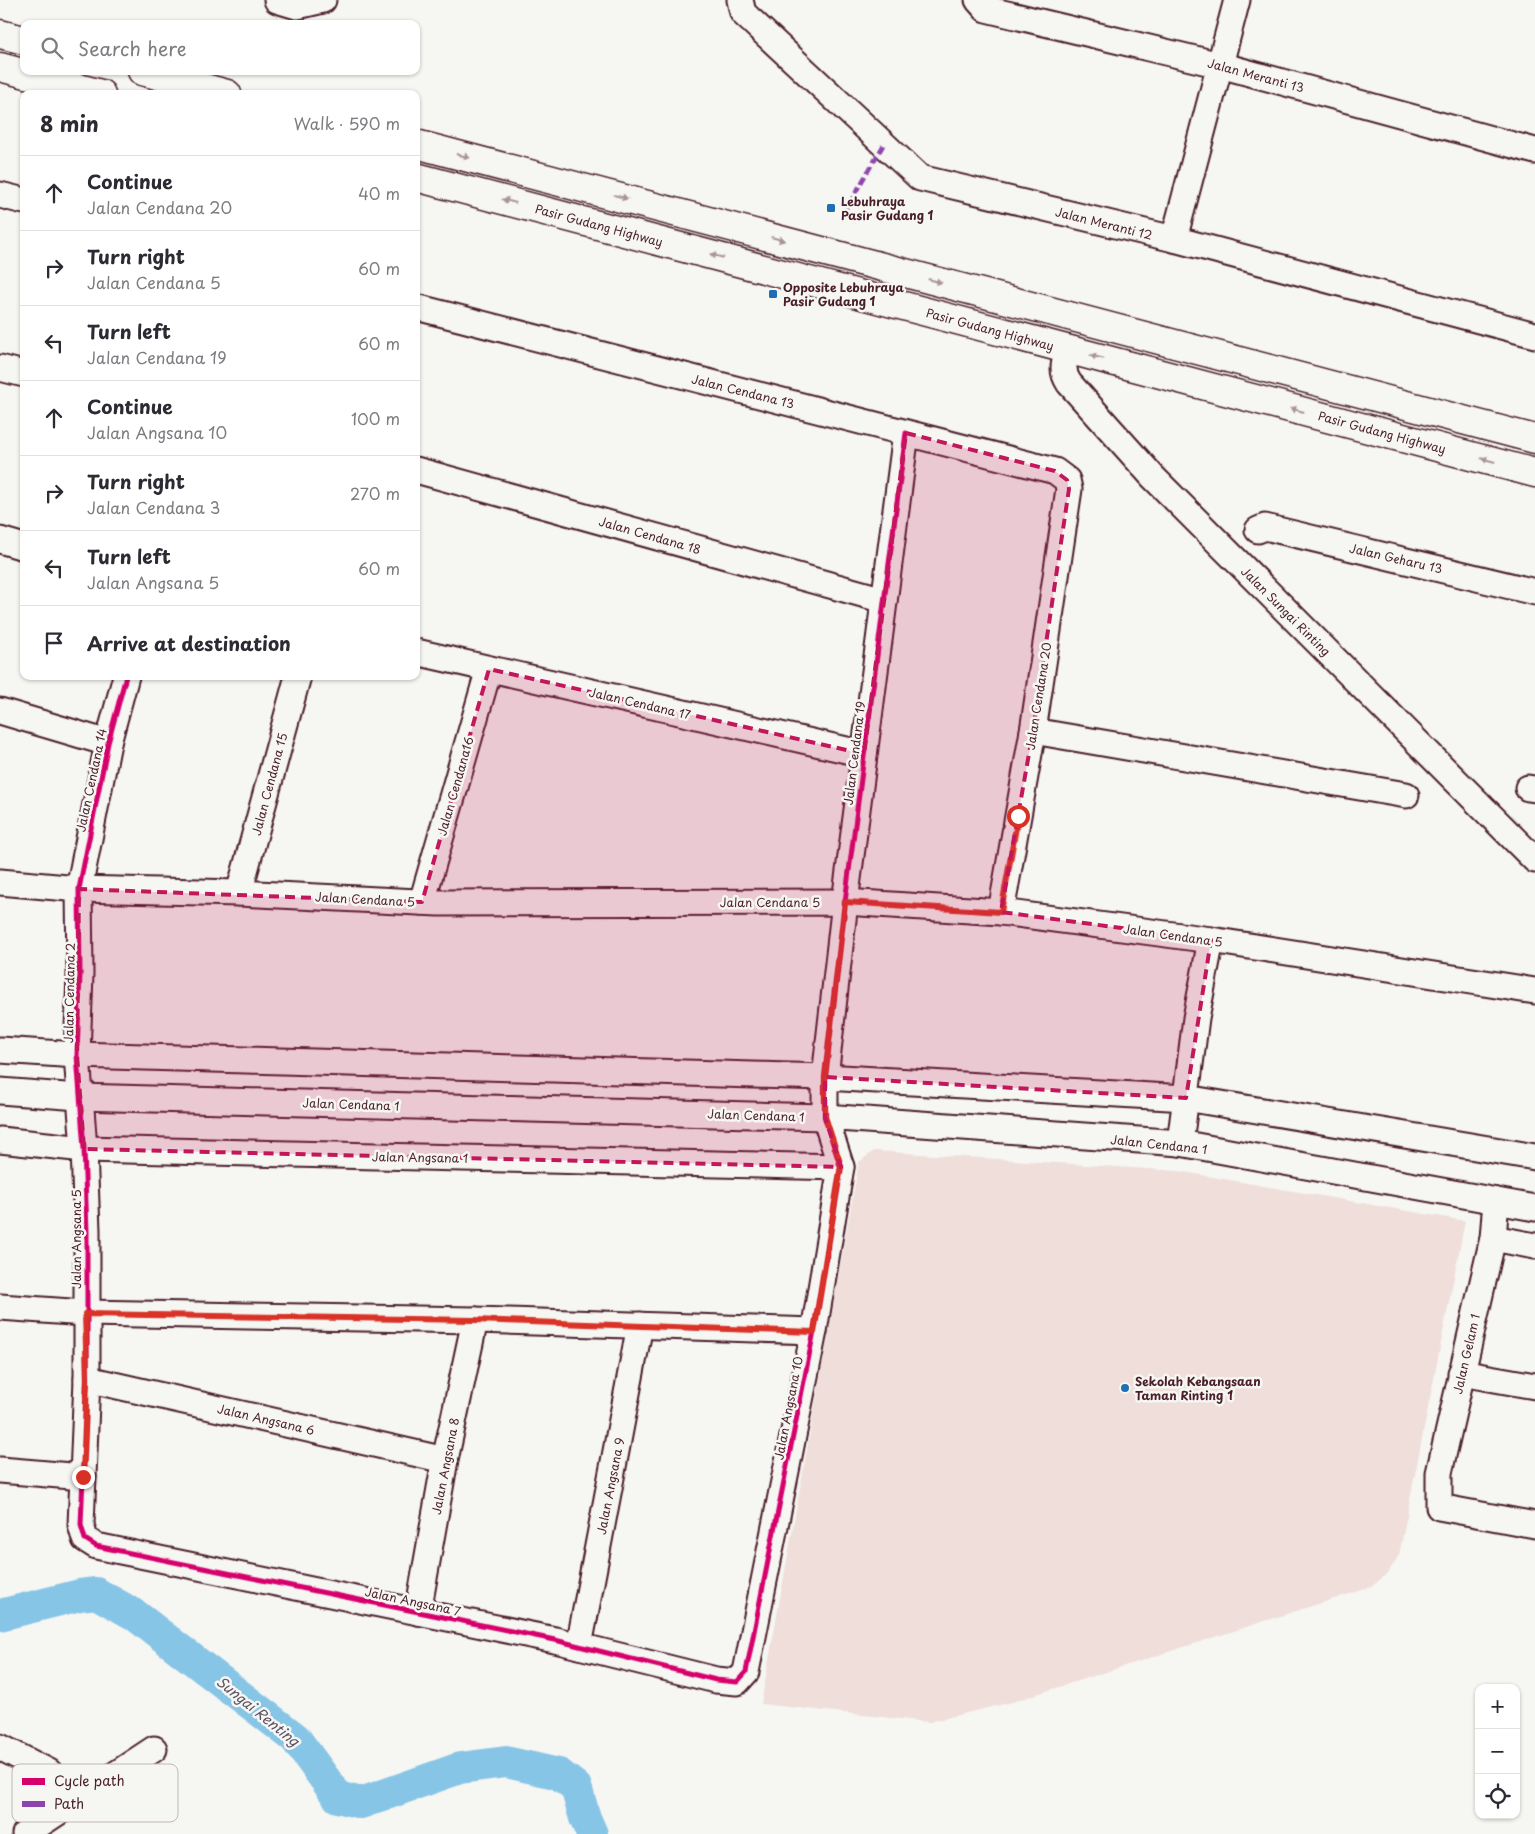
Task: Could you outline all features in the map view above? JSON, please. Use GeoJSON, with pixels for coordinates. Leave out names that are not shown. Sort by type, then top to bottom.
{"type":"FeatureCollection","features":[{"type":"Feature","properties":{"kind":"highway"},"geometry":{"type":"LineString","coordinates":[[0,34],[20,39]]}},
{"type":"Feature","properties":{"kind":"highway"},"geometry":{"type":"LineString","coordinates":[[0,67],[20,72]]}},
{"type":"Feature","properties":{"kind":"highway"},"geometry":{"type":"LineString","coordinates":[[30,75],[86,90]]}},
{"type":"Feature","properties":{"kind":"highway"},"geometry":{"type":"LineString","coordinates":[[157,75],[212,90]]}},
{"type":"Feature","properties":{"kind":"highway"},"geometry":{"type":"LineString","coordinates":[[420,145],[1535,439]]}},
{"type":"Feature","properties":{"kind":"highway","name":"Pasir Gudang Highway"},"geometry":{"type":"LineString","coordinates":[[420,178],[1535,473]]}},
{"type":"Feature","properties":{"kind":"street"},"geometry":{"type":"LineString","coordinates":[[277,0],[296,6],[323,0]]}},
{"type":"Feature","properties":{"kind":"street","name":"Jalan Meranti 12"},"geometry":{"type":"LineString","coordinates":[[740,0],[743,13],[920,178],[1174,239],[1535,335]]}},
{"type":"Feature","properties":{"kind":"street","name":"Jalan Meranti 13"},"geometry":{"type":"LineString","coordinates":[[978,0],[986,8],[1220,65],[1535,151]]}},
{"type":"Feature","properties":{"kind":"street"},"geometry":{"type":"LineString","coordinates":[[1174,239],[1237,0]]}},
{"type":"Feature","properties":{"kind":"street"},"geometry":{"type":"LineString","coordinates":[[0,195],[20,200]]}},
{"type":"Feature","properties":{"kind":"street","name":"Jalan Cendana 13"},"geometry":{"type":"LineString","coordinates":[[420,308],[1055,471],[1067,480]]}},
{"type":"Feature","properties":{"kind":"street","name":"Jalan Sungai Rinting"},"geometry":{"type":"LineString","coordinates":[[1068,350],[1063,365],[1064,375],[1069,383],[1153,476],[1535,860]]}},
{"type":"Feature","properties":{"kind":"street"},"geometry":{"type":"LineString","coordinates":[[0,368],[20,373]]}},
{"type":"Feature","properties":{"kind":"street","name":"Jalan Cendana 19"},"geometry":{"type":"LineString","coordinates":[[825,1077],[845,902],[906,433]]}},
{"type":"Feature","properties":{"kind":"street","name":"Jalan Cendana 18"},"geometry":{"type":"LineString","coordinates":[[420,471],[884,600]]}},
{"type":"Feature","properties":{"kind":"street","name":"Jalan Cendana 20"},"geometry":{"type":"LineString","coordinates":[[1001,912],[1033,731],[1069,489],[1067,480]]}},
{"type":"Feature","properties":{"kind":"street","name":"Jalan Geharu 13"},"geometry":{"type":"LineString","coordinates":[[1258,530],[1265,527],[1535,592]]}},
{"type":"Feature","properties":{"kind":"street"},"geometry":{"type":"LineString","coordinates":[[0,540],[20,546]]}},
{"type":"Feature","properties":{"kind":"street","name":"Jalan Cendana 17"},"geometry":{"type":"LineString","coordinates":[[420,653],[864,754]]}},
{"type":"Feature","properties":{"kind":"street","name":"Jalan Cendana16"},"geometry":{"type":"LineString","coordinates":[[422,902],[489,669]]}},
{"type":"Feature","properties":{"kind":"street","name":"Jalan Cendana 14"},"geometry":{"type":"LineString","coordinates":[[79,889],[108,743],[125,680]]}},
{"type":"Feature","properties":{"kind":"street","name":"Jalan Cendana 15"},"geometry":{"type":"LineString","coordinates":[[239,893],[297,680]]}},
{"type":"Feature","properties":{"kind":"street"},"geometry":{"type":"LineString","coordinates":[[0,711],[108,743]]}},
{"type":"Feature","properties":{"kind":"street"},"geometry":{"type":"LineString","coordinates":[[1033,731],[1406,795]]}},
{"type":"Feature","properties":{"kind":"street","name":"Jalan Cendana 5"},"geometry":{"type":"LineString","coordinates":[[0,882],[79,889],[239,893],[422,902],[845,902],[1001,912],[1211,940],[1535,991]]}},
{"type":"Feature","properties":{"kind":"street","name":"Jalan Cendana 2"},"geometry":{"type":"LineString","coordinates":[[79,889],[80,974],[77,1055],[84,1149]]}},
{"type":"Feature","properties":{"kind":"street"},"geometry":{"type":"LineString","coordinates":[[1180,1143],[1196,1018],[1211,940]]}},
{"type":"Feature","properties":{"kind":"street"},"geometry":{"type":"LineString","coordinates":[[0,1050],[77,1055],[825,1077],[1186,1098],[1535,1157]]}},
{"type":"Feature","properties":{"kind":"street","name":"Jalan Angsana 10"},"geometry":{"type":"LineString","coordinates":[[737,1682],[746,1672],[814,1332],[841,1166],[825,1117],[825,1077]]}},
{"type":"Feature","properties":{"kind":"street","name":"Jalan Cendana 1"},"geometry":{"type":"LineString","coordinates":[[0,1091],[79,1097],[825,1117],[1180,1143],[1535,1208]]}},
{"type":"Feature","properties":{"kind":"street","name":"Jalan Angsana 1"},"geometry":{"type":"LineString","coordinates":[[0,1140],[84,1149],[841,1166]]}},
{"type":"Feature","properties":{"kind":"street","name":"Jalan Angsana 5"},"geometry":{"type":"LineString","coordinates":[[84,1149],[87,1231],[85,1314],[87,1379],[81,1525],[85,1539]]}},
{"type":"Feature","properties":{"kind":"street","name":"Jalan Gelam 1"},"geometry":{"type":"LineString","coordinates":[[1496,1201],[1493,1238],[1439,1473],[1439,1507],[1535,1525]]}},
{"type":"Feature","properties":{"kind":"street"},"geometry":{"type":"LineString","coordinates":[[1493,1238],[1535,1246]]}},
{"type":"Feature","properties":{"kind":"street"},"geometry":{"type":"LineString","coordinates":[[0,1307],[85,1314],[474,1320],[814,1332]]}},
{"type":"Feature","properties":{"kind":"street","name":"Jalan Angsana 8"},"geometry":{"type":"LineString","coordinates":[[418,1612],[445,1460],[474,1320]]}},
{"type":"Feature","properties":{"kind":"street","name":"Jalan Angsana 9"},"geometry":{"type":"LineString","coordinates":[[579,1646],[640,1325]]}},
{"type":"Feature","properties":{"kind":"street"},"geometry":{"type":"LineString","coordinates":[[1461,1373],[1535,1386]]}},
{"type":"Feature","properties":{"kind":"street","name":"Jalan Angsana 6"},"geometry":{"type":"LineString","coordinates":[[87,1379],[445,1460]]}},
{"type":"Feature","properties":{"kind":"street"},"geometry":{"type":"LineString","coordinates":[[0,1470],[83,1477]]}},
{"type":"Feature","properties":{"kind":"street","name":"Jalan Angsana 7"},"geometry":{"type":"LineString","coordinates":[[85,1539],[96,1546],[579,1646],[716,1680],[737,1682]]}},
{"type":"Feature","properties":{"kind":"street"},"geometry":{"type":"LineString","coordinates":[[0,1747],[33,1764]]}},
{"type":"Feature","properties":{"kind":"street"},"geometry":{"type":"LineString","coordinates":[[131,1764],[154,1749]]}},
{"type":"Feature","properties":{"kind":"street"},"geometry":{"type":"LineString","coordinates":[[25,1834],[43,1822]]}},
{"type":"Feature","properties":{"kind":"highlighted area"},"geometry":{"type":"Polygon","coordinates":[[[906,433],[1055,471],[1067,480],[1069,489],[1033,731],[1001,912],[1211,940],[1186,1098],[825,1077],[825,1117],[841,1167],[84,1149],[77,1055],[79,889],[422,902],[489,669],[864,754],[906,433]]]}},
{"type":"Feature","properties":{"kind":"shaded area","name":"Sekolah Kebangsaan Taman Rinting 1"},"geometry":{"type":"Polygon","coordinates":[[[874,1151],[1178,1171],[1465,1221],[1399,1555],[1388,1573],[1371,1587],[1012,1702],[929,1722],[761,1704],[859,1162],[874,1151]]]}},
{"type":"Feature","properties":{"kind":"waterway","name":"Sungai Renting"},"geometry":{"type":"LineString","coordinates":[[0,1615],[80,1595],[96,1593],[135,1615],[295,1738],[338,1797],[361,1803],[460,1768],[506,1762],[559,1774],[576,1787],[592,1834]]}},
{"type":"Feature","properties":{"kind":"marked path"},"geometry":{"type":"LineString","coordinates":[[843,214],[884,144]]}},
{"type":"Feature","properties":{"kind":"cycle path"},"geometry":{"type":"LineString","coordinates":[[125,680],[108,743],[79,889],[80,974],[77,1055],[84,1149],[87,1231],[87,1379],[81,1525],[85,1539],[96,1546],[555,1640],[716,1680],[737,1682],[746,1672],[814,1331],[841,1167],[825,1117],[825,1077],[845,902],[906,433]]}},
{"type":"Feature","properties":{"kind":"place","name":"Lebuhraya Pasir Gudang 1"},"geometry":{"type":"Point","coordinates":[831,208]}},
{"type":"Feature","properties":{"kind":"place","name":"Opposite Lebuhraya Pasir Gudang 1"},"geometry":{"type":"Point","coordinates":[773,294]}},
{"type":"Feature","properties":{"kind":"place","name":"Sekolah Kebangsaan Taman Rinting 1"},"geometry":{"type":"Point","coordinates":[1125,1388]}},
{"type":"Feature","properties":{"kind":"route"},"geometry":{"type":"LineString","coordinates":[[83,1477],[87,1379],[85,1314],[474,1320],[814,1332],[841,1166],[825,1117],[825,1077],[845,902],[1001,912],[1018,816]]}}]}
